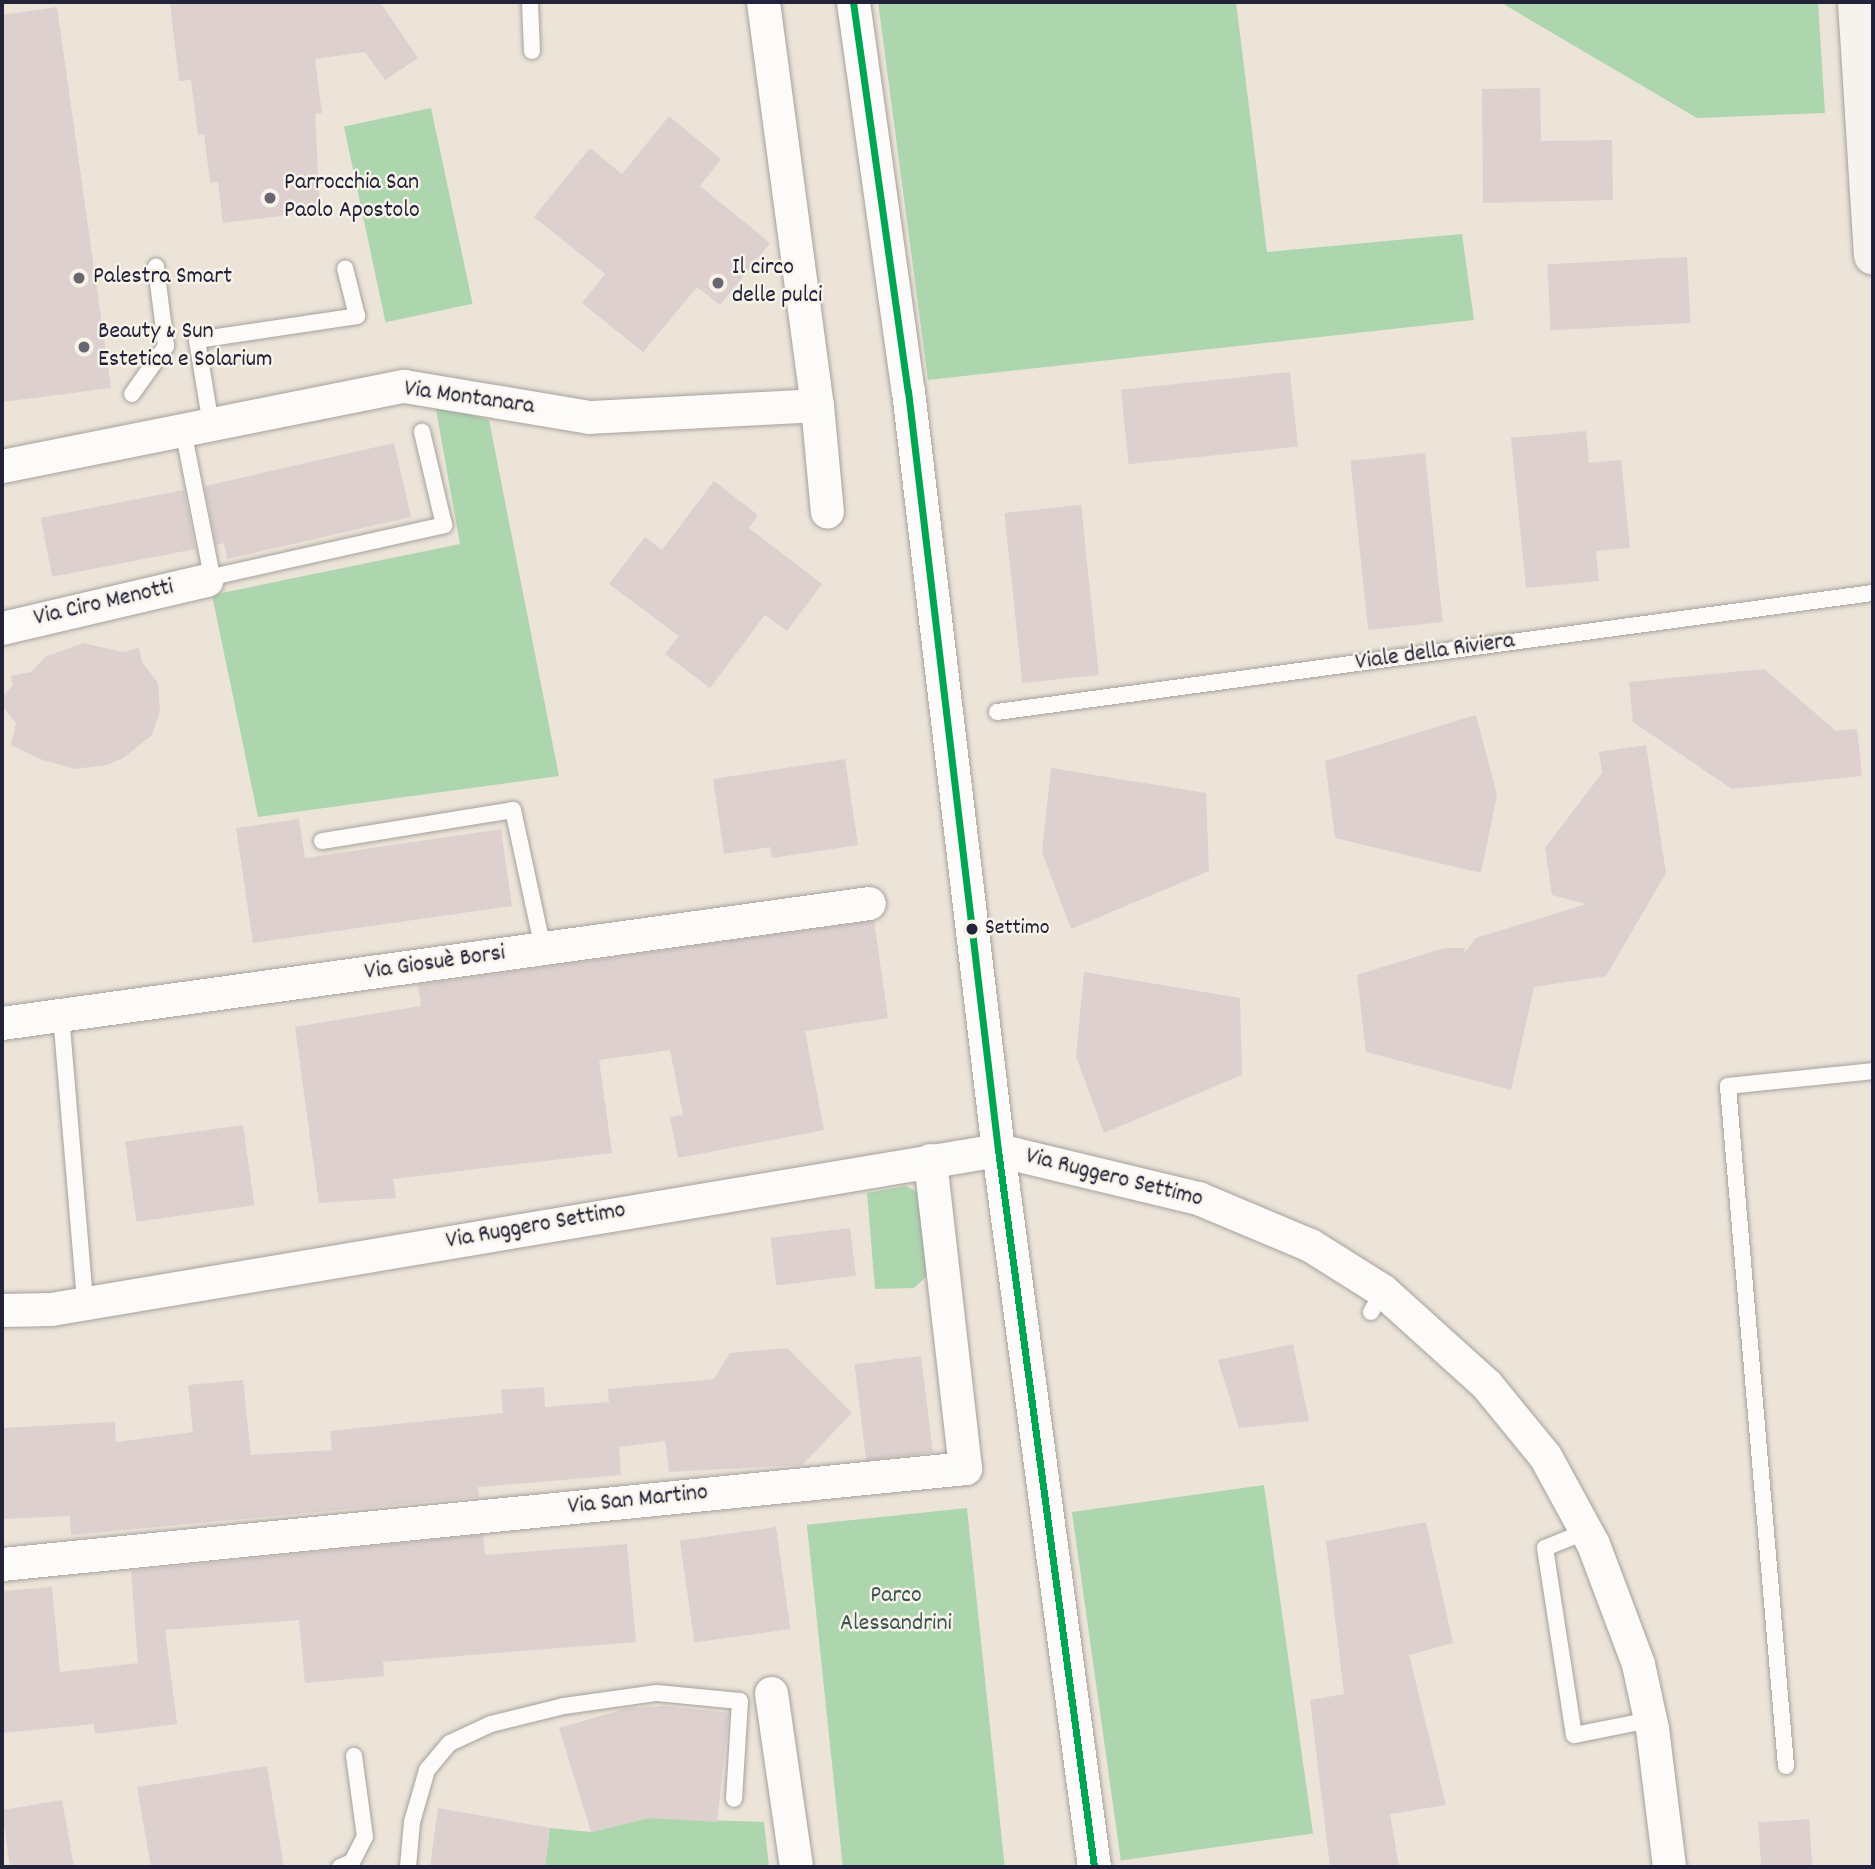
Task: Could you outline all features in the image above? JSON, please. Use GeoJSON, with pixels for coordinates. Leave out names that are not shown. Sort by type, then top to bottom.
{"type":"FeatureCollection","features":[{"type":"Feature","properties":{"kind":"street"},"geometry":{"type":"LineString","coordinates":[[763,2],[817,405],[827,512]]}},
{"type":"Feature","properties":{"kind":"street"},"geometry":{"type":"LineString","coordinates":[[853,2],[908,391],[998,1150],[1094,1867]]}},
{"type":"Feature","properties":{"kind":"street"},"geometry":{"type":"LineString","coordinates":[[1857,2],[1873,255]]}},
{"type":"Feature","properties":{"kind":"street","name":"Via Montanara"},"geometry":{"type":"LineString","coordinates":[[2,466],[404,386],[589,417],[817,405]]}},
{"type":"Feature","properties":{"kind":"street","name":"Via Ciro Menotti"},"geometry":{"type":"LineString","coordinates":[[2,628],[206,580]]}},
{"type":"Feature","properties":{"kind":"street","name":"Via Giosuè Borsi"},"geometry":{"type":"LineString","coordinates":[[2,1023],[869,903]]}},
{"type":"Feature","properties":{"kind":"street","name":"Via Ruggero Settimo"},"geometry":{"type":"LineString","coordinates":[[2,1310],[51,1309],[998,1150],[1198,1198],[1310,1245],[1377,1301],[1486,1384],[1545,1456],[1587,1531],[1638,1664],[1650,1720],[1669,1867]]}},
{"type":"Feature","properties":{"kind":"street","name":"Via San Martino"},"geometry":{"type":"LineString","coordinates":[[2,1564],[965,1468],[930,1160]]}},
{"type":"Feature","properties":{"kind":"street"},"geometry":{"type":"LineString","coordinates":[[771,1693],[796,1867]]}},
{"type":"Feature","properties":{"kind":"lane"},"geometry":{"type":"LineString","coordinates":[[530,2],[532,51]]}},
{"type":"Feature","properties":{"kind":"lane"},"geometry":{"type":"LineString","coordinates":[[132,394],[166,346],[156,267]]}},
{"type":"Feature","properties":{"kind":"lane"},"geometry":{"type":"LineString","coordinates":[[345,268],[357,316],[197,340],[197,428],[212,578],[444,525],[422,432]]}},
{"type":"Feature","properties":{"kind":"lane","name":"Viale della Riviera"},"geometry":{"type":"LineString","coordinates":[[997,712],[1873,593]]}},
{"type":"Feature","properties":{"kind":"lane"},"geometry":{"type":"LineString","coordinates":[[321,841],[513,810],[542,949]]}},
{"type":"Feature","properties":{"kind":"lane"},"geometry":{"type":"LineString","coordinates":[[61,1015],[84,1289]]}},
{"type":"Feature","properties":{"kind":"lane"},"geometry":{"type":"LineString","coordinates":[[1786,1766],[1728,1086],[1873,1071]]}},
{"type":"Feature","properties":{"kind":"lane"},"geometry":{"type":"LineString","coordinates":[[1587,1531],[1545,1548],[1574,1735],[1650,1720]]}},
{"type":"Feature","properties":{"kind":"lane"},"geometry":{"type":"LineString","coordinates":[[408,1867],[412,1822],[427,1770],[450,1743],[491,1724],[565,1706],[657,1693],[740,1701],[734,1799]]}},
{"type":"Feature","properties":{"kind":"lane"},"geometry":{"type":"LineString","coordinates":[[340,1867],[352,1862],[365,1837],[354,1756]]}},
{"type":"Feature","properties":{"kind":"green space"},"geometry":{"type":"Polygon","coordinates":[[[878,2],[1236,2],[1267,252],[1462,234],[1474,320],[928,380],[878,2]]]}},
{"type":"Feature","properties":{"kind":"green space"},"geometry":{"type":"Polygon","coordinates":[[[1500,2],[1818,2],[1825,113],[1697,118],[1500,2]]]}},
{"type":"Feature","properties":{"kind":"green space"},"geometry":{"type":"Polygon","coordinates":[[[431,108],[473,304],[386,322],[344,127],[431,108]]]}},
{"type":"Feature","properties":{"kind":"green space"},"geometry":{"type":"Polygon","coordinates":[[[435,404],[489,420],[559,776],[258,817],[212,595],[460,544],[435,404]]]}},
{"type":"Feature","properties":{"kind":"green space"},"geometry":{"type":"Polygon","coordinates":[[[906,1186],[917,1192],[929,1274],[914,1288],[875,1289],[867,1193],[906,1186]]]}},
{"type":"Feature","properties":{"kind":"green space"},"geometry":{"type":"Polygon","coordinates":[[[1264,1485],[1313,1834],[1121,1861],[1072,1512],[1264,1485]]]}},
{"type":"Feature","properties":{"kind":"green space","name":"Parco Alessandrini"},"geometry":{"type":"Polygon","coordinates":[[[967,1508],[1005,1867],[843,1867],[807,1525],[967,1508]]]}},
{"type":"Feature","properties":{"kind":"green space"},"geometry":{"type":"Polygon","coordinates":[[[649,1818],[764,1822],[769,1867],[545,1867],[550,1828],[591,1832],[649,1818]]]}},
{"type":"Feature","properties":{"kind":"building"},"geometry":{"type":"Polygon","coordinates":[[[170,2],[380,2],[418,58],[385,80],[365,52],[315,59],[322,113],[315,114],[320,211],[223,223],[218,182],[210,183],[204,134],[198,135],[191,80],[179,81],[170,2]]]}},
{"type":"Feature","properties":{"kind":"building"},"geometry":{"type":"Polygon","coordinates":[[[57,7],[111,388],[2,402],[2,15],[57,7]]]}},
{"type":"Feature","properties":{"kind":"building"},"geometry":{"type":"Polygon","coordinates":[[[1540,88],[1541,141],[1612,140],[1613,200],[1483,203],[1482,89],[1540,88]]]}},
{"type":"Feature","properties":{"kind":"building"},"geometry":{"type":"Polygon","coordinates":[[[669,116],[721,159],[700,186],[770,243],[720,305],[697,287],[643,352],[582,303],[605,274],[534,217],[590,148],[622,174],[669,116]]]}},
{"type":"Feature","properties":{"kind":"building"},"geometry":{"type":"Polygon","coordinates":[[[1687,257],[1690,323],[1551,330],[1547,264],[1687,257]]]}},
{"type":"Feature","properties":{"kind":"building"},"geometry":{"type":"Polygon","coordinates":[[[1290,372],[1298,447],[1129,464],[1121,390],[1290,372]]]}},
{"type":"Feature","properties":{"kind":"building"},"geometry":{"type":"Polygon","coordinates":[[[1586,431],[1589,463],[1621,460],[1630,548],[1596,551],[1599,581],[1526,588],[1511,438],[1586,431]]]}},
{"type":"Feature","properties":{"kind":"building"},"geometry":{"type":"Polygon","coordinates":[[[394,443],[411,517],[227,559],[224,543],[216,545],[205,486],[394,443]]]}},
{"type":"Feature","properties":{"kind":"building"},"geometry":{"type":"Polygon","coordinates":[[[1425,453],[1443,622],[1368,630],[1350,461],[1425,453]]]}},
{"type":"Feature","properties":{"kind":"building"},"geometry":{"type":"Polygon","coordinates":[[[714,481],[758,515],[749,528],[822,584],[787,631],[765,615],[710,688],[665,654],[679,636],[609,584],[645,537],[662,550],[714,481]]]}},
{"type":"Feature","properties":{"kind":"building"},"geometry":{"type":"Polygon","coordinates":[[[184,490],[195,549],[52,577],[41,518],[184,490]]]}},
{"type":"Feature","properties":{"kind":"building"},"geometry":{"type":"Polygon","coordinates":[[[1081,505],[1099,675],[1022,683],[1004,513],[1081,505]]]}},
{"type":"Feature","properties":{"kind":"building"},"geometry":{"type":"Polygon","coordinates":[[[83,643],[123,652],[139,648],[142,662],[158,683],[160,711],[152,735],[123,758],[107,765],[74,769],[40,759],[11,745],[16,723],[2,706],[2,697],[13,685],[11,676],[31,672],[45,657],[83,643]]]}},
{"type":"Feature","properties":{"kind":"building"},"geometry":{"type":"Polygon","coordinates":[[[1764,669],[1836,731],[1857,729],[1862,776],[1732,789],[1633,722],[1629,682],[1764,669]]]}},
{"type":"Feature","properties":{"kind":"building"},"geometry":{"type":"Polygon","coordinates":[[[1476,715],[1497,795],[1481,873],[1335,838],[1325,761],[1476,715]]]}},
{"type":"Feature","properties":{"kind":"building"},"geometry":{"type":"Polygon","coordinates":[[[1646,745],[1666,873],[1606,976],[1534,987],[1511,1090],[1366,1052],[1357,975],[1444,948],[1465,948],[1463,955],[1476,938],[1586,904],[1552,895],[1545,848],[1602,773],[1599,752],[1646,745]]]}},
{"type":"Feature","properties":{"kind":"building"},"geometry":{"type":"Polygon","coordinates":[[[845,759],[858,845],[772,858],[770,847],[724,854],[713,779],[845,759]]]}},
{"type":"Feature","properties":{"kind":"building"},"geometry":{"type":"Polygon","coordinates":[[[1051,768],[1206,793],[1209,871],[1071,929],[1042,852],[1051,768]]]}},
{"type":"Feature","properties":{"kind":"building"},"geometry":{"type":"Polygon","coordinates":[[[299,819],[305,858],[501,829],[512,906],[253,943],[236,828],[299,819]]]}},
{"type":"Feature","properties":{"kind":"building"},"geometry":{"type":"Polygon","coordinates":[[[874,921],[888,1018],[805,1031],[824,1130],[678,1158],[670,1117],[683,1115],[670,1050],[599,1060],[612,1153],[393,1179],[396,1198],[319,1203],[295,1027],[421,1006],[418,985],[874,921]]]}},
{"type":"Feature","properties":{"kind":"building"},"geometry":{"type":"Polygon","coordinates":[[[1084,972],[1240,998],[1242,1075],[1104,1133],[1076,1056],[1084,972]]]}},
{"type":"Feature","properties":{"kind":"building"},"geometry":{"type":"Polygon","coordinates":[[[243,1125],[254,1205],[136,1222],[125,1142],[243,1125]]]}},
{"type":"Feature","properties":{"kind":"building"},"geometry":{"type":"Polygon","coordinates":[[[850,1228],[856,1276],[776,1285],[771,1238],[850,1228]]]}},
{"type":"Feature","properties":{"kind":"building"},"geometry":{"type":"Polygon","coordinates":[[[1293,1344],[1309,1421],[1239,1428],[1218,1360],[1293,1344]]]}},
{"type":"Feature","properties":{"kind":"building"},"geometry":{"type":"Polygon","coordinates":[[[787,1348],[852,1413],[802,1465],[669,1472],[665,1441],[619,1447],[621,1475],[478,1487],[479,1497],[71,1535],[70,1516],[2,1519],[2,1428],[115,1422],[116,1442],[193,1432],[188,1385],[243,1380],[251,1455],[332,1450],[330,1431],[503,1413],[501,1390],[544,1387],[545,1407],[609,1402],[608,1389],[714,1379],[730,1353],[787,1348]]]}},
{"type":"Feature","properties":{"kind":"building"},"geometry":{"type":"Polygon","coordinates":[[[921,1356],[933,1452],[866,1460],[854,1364],[921,1356]]]}},
{"type":"Feature","properties":{"kind":"building"},"geometry":{"type":"Polygon","coordinates":[[[1426,1522],[1453,1643],[1409,1655],[1446,1805],[1390,1814],[1399,1867],[1330,1867],[1310,1700],[1344,1694],[1326,1541],[1426,1522]]]}},
{"type":"Feature","properties":{"kind":"building"},"geometry":{"type":"Polygon","coordinates":[[[776,1527],[790,1629],[694,1642],[680,1540],[776,1527]]]}},
{"type":"Feature","properties":{"kind":"building"},"geometry":{"type":"Polygon","coordinates":[[[483,1535],[485,1555],[627,1544],[636,1642],[383,1662],[384,1676],[305,1683],[299,1620],[165,1630],[177,1724],[95,1734],[94,1724],[2,1733],[2,1591],[52,1587],[60,1672],[138,1663],[131,1571],[483,1535]]]}},
{"type":"Feature","properties":{"kind":"building"},"geometry":{"type":"Polygon","coordinates":[[[666,1706],[729,1713],[717,1822],[649,1818],[591,1832],[559,1728],[628,1708],[666,1706]]]}},
{"type":"Feature","properties":{"kind":"building"},"geometry":{"type":"Polygon","coordinates":[[[267,1766],[284,1867],[151,1867],[137,1787],[267,1766]]]}},
{"type":"Feature","properties":{"kind":"building"},"geometry":{"type":"Polygon","coordinates":[[[62,1800],[74,1867],[10,1867],[2,1810],[62,1800]]]}},
{"type":"Feature","properties":{"kind":"building"},"geometry":{"type":"Polygon","coordinates":[[[438,1808],[550,1828],[545,1867],[430,1867],[438,1808]]]}},
{"type":"Feature","properties":{"kind":"building"},"geometry":{"type":"Polygon","coordinates":[[[1809,1819],[1812,1867],[1761,1867],[1758,1823],[1809,1819]]]}},
{"type":"Feature","properties":{"kind":"transit line"},"geometry":{"type":"LineString","coordinates":[[853,2],[908,391],[998,1150],[1094,1867]]}},
{"type":"Feature","properties":{"kind":"place","name":"Parrocchia San Paolo Apostolo"},"geometry":{"type":"Point","coordinates":[270,198]}},
{"type":"Feature","properties":{"kind":"place","name":"Palestra Smart"},"geometry":{"type":"Point","coordinates":[79,278]}},
{"type":"Feature","properties":{"kind":"place","name":"Il circo delle pulci"},"geometry":{"type":"Point","coordinates":[718,283]}},
{"type":"Feature","properties":{"kind":"place","name":"Beauty & Sun Estetica e Solarium"},"geometry":{"type":"Point","coordinates":[84,347]}},
{"type":"Feature","properties":{"kind":"place","name":"Settimo"},"geometry":{"type":"Point","coordinates":[972,929]}}]}
